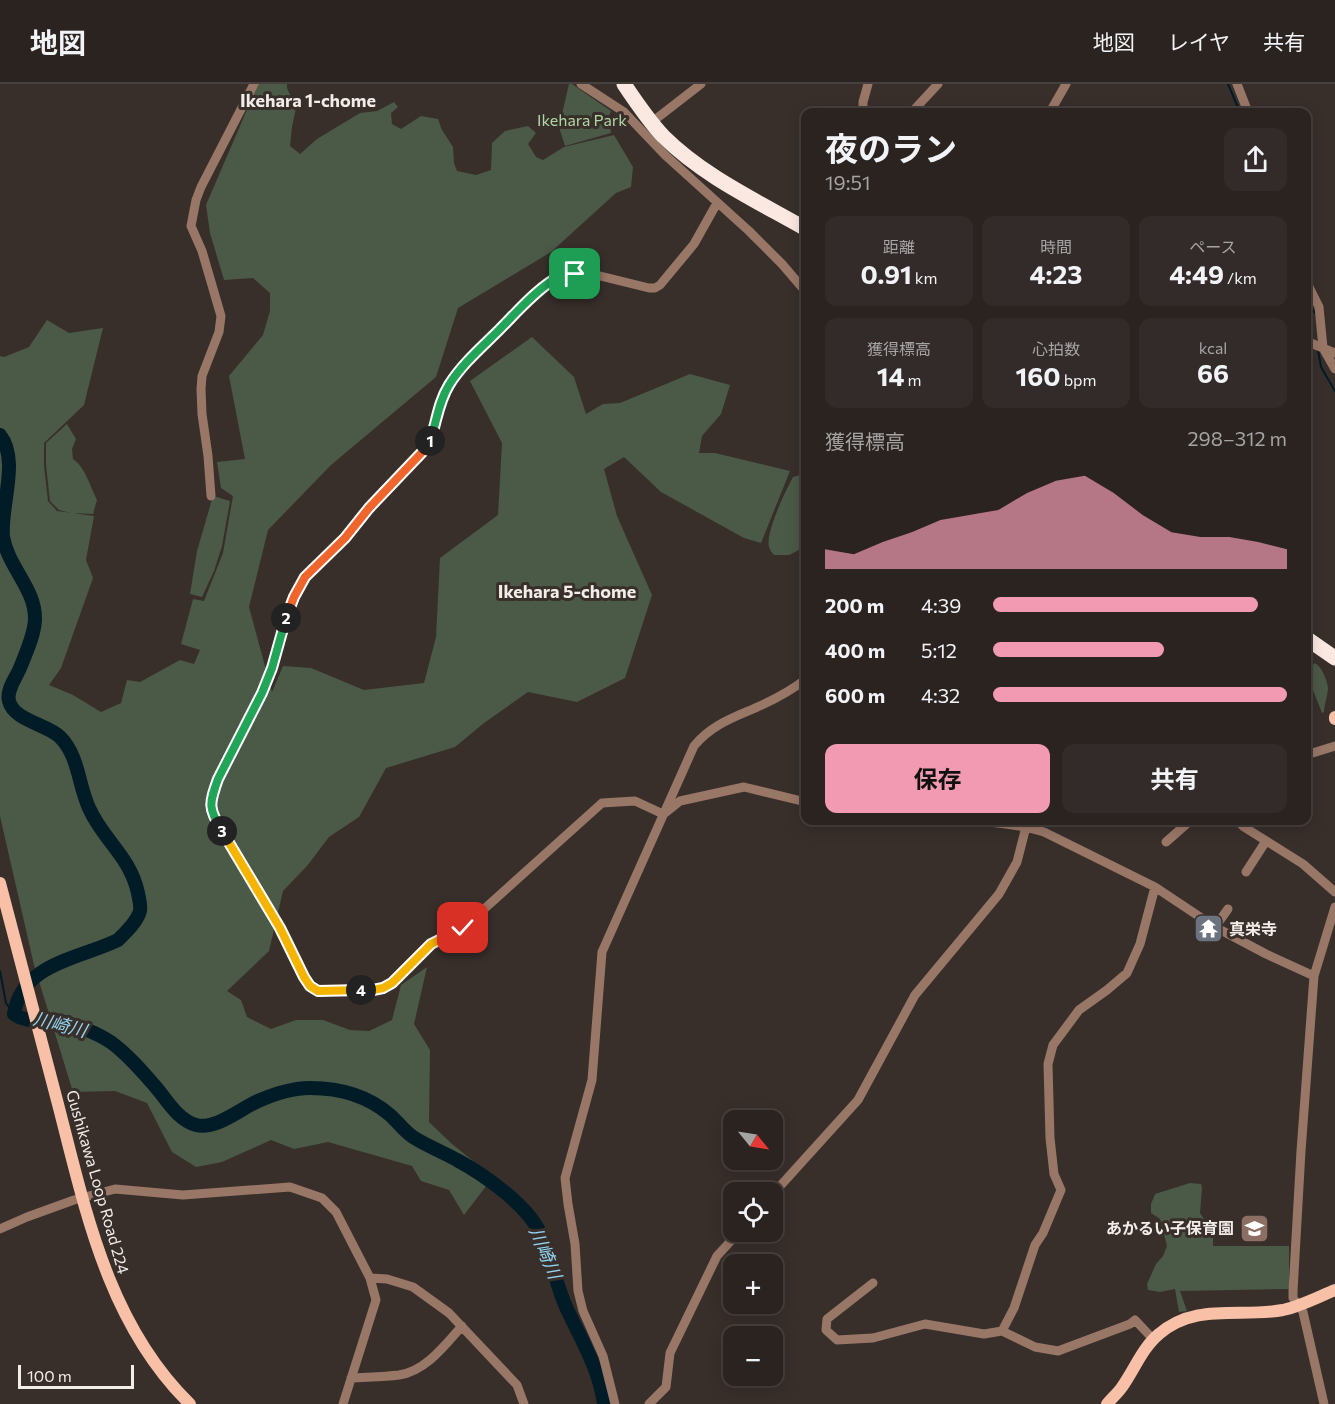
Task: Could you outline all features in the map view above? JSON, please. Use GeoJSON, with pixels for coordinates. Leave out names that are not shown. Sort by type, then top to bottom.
{"type":"FeatureCollection","features":[{"type":"Feature","properties":{"kind":"highway"},"geometry":{"type":"LineString","coordinates":[[624,84],[669,150],[691,160],[711,175],[801,226]]}},
{"type":"Feature","properties":{"kind":"highway"},"geometry":{"type":"LineString","coordinates":[[1311,641],[1335,658]]}},
{"type":"Feature","properties":{"kind":"main road","name":"Gushikawa Loop Road 224"},"geometry":{"type":"LineString","coordinates":[[0,883],[82,1198],[105,1269],[125,1316],[137,1336],[165,1376],[190,1404]]}},
{"type":"Feature","properties":{"kind":"main road"},"geometry":{"type":"LineString","coordinates":[[1107,1404],[1122,1388],[1153,1339],[1174,1324],[1199,1315],[1285,1309],[1335,1290]]}},
{"type":"Feature","properties":{"kind":"street"},"geometry":{"type":"LineString","coordinates":[[211,496],[201,389],[202,376],[219,332],[221,316],[191,226],[201,187],[254,84]]}},
{"type":"Feature","properties":{"kind":"street"},"geometry":{"type":"LineString","coordinates":[[581,84],[624,112],[669,150],[717,203],[749,231],[801,286]]}},
{"type":"Feature","properties":{"kind":"street"},"geometry":{"type":"LineString","coordinates":[[652,122],[701,84]]}},
{"type":"Feature","properties":{"kind":"street"},"geometry":{"type":"LineString","coordinates":[[863,108],[868,84]]}},
{"type":"Feature","properties":{"kind":"street"},"geometry":{"type":"LineString","coordinates":[[916,108],[938,84]]}},
{"type":"Feature","properties":{"kind":"street"},"geometry":{"type":"LineString","coordinates":[[1052,108],[1066,84]]}},
{"type":"Feature","properties":{"kind":"street"},"geometry":{"type":"LineString","coordinates":[[1237,84],[1246,108]]}},
{"type":"Feature","properties":{"kind":"street"},"geometry":{"type":"LineString","coordinates":[[663,814],[635,801],[602,803],[463,928],[431,944],[392,983],[373,990],[318,991],[310,986],[304,977],[280,928],[216,820],[210,805],[218,779],[266,681],[294,597],[305,577],[345,538],[369,508],[428,446],[439,404],[449,384],[461,368],[521,308],[552,281],[562,276],[588,273],[649,288],[660,285],[694,244],[717,203]]}},
{"type":"Feature","properties":{"kind":"street"},"geometry":{"type":"LineString","coordinates":[[1311,291],[1319,307],[1316,345],[1335,369]]}},
{"type":"Feature","properties":{"kind":"street"},"geometry":{"type":"LineString","coordinates":[[1316,345],[1335,353]]}},
{"type":"Feature","properties":{"kind":"street"},"geometry":{"type":"LineString","coordinates":[[615,1404],[603,1356],[583,1311],[578,1291],[575,1244],[565,1178],[592,1080],[602,952],[694,746],[715,727],[734,716],[760,706],[801,683]]}},
{"type":"Feature","properties":{"kind":"street"},"geometry":{"type":"LineString","coordinates":[[1311,753],[1335,746]]}},
{"type":"Feature","properties":{"kind":"street"},"geometry":{"type":"LineString","coordinates":[[663,814],[680,801],[744,787],[801,801]]}},
{"type":"Feature","properties":{"kind":"street"},"geometry":{"type":"LineString","coordinates":[[1015,825],[1044,832],[1155,887],[1215,927],[1314,976]]}},
{"type":"Feature","properties":{"kind":"street"},"geometry":{"type":"LineString","coordinates":[[1166,842],[1185,825]]}},
{"type":"Feature","properties":{"kind":"street"},"geometry":{"type":"LineString","coordinates":[[1244,825],[1303,864],[1335,892]]}},
{"type":"Feature","properties":{"kind":"street"},"geometry":{"type":"LineString","coordinates":[[783,1183],[858,1100],[915,995],[999,894],[1017,862],[1026,827]]}},
{"type":"Feature","properties":{"kind":"street"},"geometry":{"type":"LineString","coordinates":[[1246,872],[1266,841]]}},
{"type":"Feature","properties":{"kind":"street"},"geometry":{"type":"LineString","coordinates":[[1002,1331],[1014,1308],[1035,1245],[1043,1233],[1061,1190],[1054,1174],[1050,1138],[1048,1064],[1053,1045],[1078,1010],[1127,973],[1140,944],[1155,887]]}},
{"type":"Feature","properties":{"kind":"street"},"geometry":{"type":"LineString","coordinates":[[1324,1404],[1303,1312],[1293,1298],[1314,976],[1335,908]]}},
{"type":"Feature","properties":{"kind":"street"},"geometry":{"type":"LineString","coordinates":[[1215,927],[1228,909]]}},
{"type":"Feature","properties":{"kind":"street"},"geometry":{"type":"LineString","coordinates":[[0,1229],[82,1198],[116,1190],[183,1195],[290,1187],[322,1198],[336,1212],[370,1278],[376,1300],[343,1404]]}},
{"type":"Feature","properties":{"kind":"street"},"geometry":{"type":"LineString","coordinates":[[649,1404],[666,1387],[670,1353],[717,1256],[730,1242]]}},
{"type":"Feature","properties":{"kind":"street"},"geometry":{"type":"LineString","coordinates":[[370,1278],[387,1279],[412,1287],[449,1313],[517,1386],[524,1404]]}},
{"type":"Feature","properties":{"kind":"street"},"geometry":{"type":"LineString","coordinates":[[873,1283],[827,1319],[826,1330],[837,1340],[873,1338],[924,1324],[984,1334],[1002,1331],[1035,1347],[1058,1351],[1136,1320],[1153,1339]]}},
{"type":"Feature","properties":{"kind":"street"},"geometry":{"type":"LineString","coordinates":[[351,1378],[401,1375],[421,1367],[440,1351],[462,1326]]}},
{"type":"Feature","properties":{"kind":"green space"},"geometry":{"type":"Polygon","coordinates":[[[258,84],[287,84],[296,108],[290,146],[300,154],[317,139],[360,113],[377,111],[394,102],[398,107],[391,113],[392,124],[401,129],[421,116],[438,119],[453,147],[457,171],[476,175],[491,170],[492,143],[505,131],[528,126],[536,133],[528,144],[536,157],[543,160],[564,147],[614,135],[633,167],[631,187],[616,193],[551,252],[458,308],[436,377],[331,465],[268,530],[249,607],[272,692],[283,666],[311,668],[364,690],[424,683],[436,637],[440,558],[498,515],[502,443],[470,381],[532,337],[574,377],[586,414],[603,404],[620,403],[690,374],[730,385],[721,414],[702,436],[699,453],[715,453],[790,471],[761,543],[744,538],[661,492],[624,457],[604,469],[617,516],[652,595],[625,678],[577,702],[528,692],[455,747],[386,768],[359,817],[329,837],[307,866],[283,891],[269,951],[227,991],[241,1000],[247,1017],[271,1029],[296,1020],[323,1020],[350,1030],[369,1031],[392,1020],[401,985],[427,967],[414,1024],[430,1050],[429,1122],[493,1177],[464,1215],[449,1190],[421,1181],[412,1166],[328,1142],[294,1149],[271,1140],[222,1162],[196,1167],[172,1152],[147,1103],[115,1091],[73,1092],[34,965],[0,816],[0,356],[4,357],[29,347],[47,320],[69,333],[103,328],[84,405],[44,443],[48,501],[57,511],[94,516],[86,560],[93,578],[61,668],[49,685],[73,695],[101,712],[121,703],[127,680],[140,682],[180,660],[194,664],[200,650],[181,644],[193,599],[204,601],[223,553],[233,496],[221,488],[217,462],[245,459],[229,376],[263,335],[270,311],[270,293],[253,278],[224,280],[210,233],[206,205],[258,84]]]}},
{"type":"Feature","properties":{"kind":"green space","name":"Ikehara Park"},"geometry":{"type":"Polygon","coordinates":[[[569,84],[611,111],[609,116],[611,133],[565,146],[559,127],[569,84]]]}},
{"type":"Feature","properties":{"kind":"green space"},"geometry":{"type":"Polygon","coordinates":[[[67,424],[76,439],[72,449],[73,459],[84,472],[97,500],[93,514],[59,510],[50,501],[46,443],[67,424]]]}},
{"type":"Feature","properties":{"kind":"green space"},"geometry":{"type":"Polygon","coordinates":[[[801,476],[801,549],[789,555],[774,555],[769,547],[770,532],[781,501],[793,477],[801,476]]]}},
{"type":"Feature","properties":{"kind":"green space"},"geometry":{"type":"Polygon","coordinates":[[[213,496],[230,501],[222,546],[202,597],[190,594],[197,551],[213,496]]]}},
{"type":"Feature","properties":{"kind":"green space"},"geometry":{"type":"Polygon","coordinates":[[[1315,663],[1320,667],[1327,681],[1328,688],[1322,713],[1311,685],[1311,667],[1315,663]]]}},
{"type":"Feature","properties":{"kind":"green space"},"geometry":{"type":"Polygon","coordinates":[[[1190,1183],[1201,1184],[1200,1213],[1211,1230],[1213,1246],[1289,1246],[1289,1289],[1180,1291],[1187,1311],[1179,1312],[1175,1289],[1160,1292],[1148,1290],[1147,1284],[1167,1246],[1160,1219],[1151,1213],[1151,1204],[1155,1194],[1190,1183]]]}},
{"type":"Feature","properties":{"kind":"waterway"},"geometry":{"type":"LineString","coordinates":[[1228,84],[1238,108]]}},
{"type":"Feature","properties":{"kind":"waterway"},"geometry":{"type":"LineString","coordinates":[[1311,308],[1316,314]]}},
{"type":"Feature","properties":{"kind":"waterway"},"geometry":{"type":"LineString","coordinates":[[1318,350],[1321,367],[1335,391]]}},
{"type":"Feature","properties":{"kind":"waterway","name":"川崎川"},"geometry":{"type":"LineString","coordinates":[[0,435],[6,445],[9,470],[3,537],[10,558],[31,598],[35,620],[29,644],[10,688],[9,701],[17,713],[54,733],[66,745],[75,761],[89,808],[101,830],[129,869],[140,906],[140,911],[131,927],[118,940],[70,958],[40,973],[19,997],[14,1014],[28,1020],[53,1020],[67,1023],[106,1039],[134,1063],[178,1114],[196,1125],[204,1126],[220,1122],[264,1098],[303,1088],[321,1088],[353,1094],[381,1108],[413,1137],[491,1181],[514,1200],[533,1221],[543,1240],[566,1307],[594,1366],[604,1404]]}},
{"type":"Feature","properties":{"kind":"waterway"},"geometry":{"type":"LineString","coordinates":[[0,971],[6,1003],[14,1014]]}},
{"type":"Feature","properties":{"kind":"place","name":"真栄寺"},"geometry":{"type":"Point","coordinates":[1208,929]}},
{"type":"Feature","properties":{"kind":"place","name":"あかるい子保育園"},"geometry":{"type":"Point","coordinates":[1255,1228]}},
{"type":"Feature","properties":{"kind":"district","name":"Ikehara 1-chome"},"geometry":{"type":"Point","coordinates":[308,101]}},
{"type":"Feature","properties":{"kind":"district","name":"Ikehara 5-chome"},"geometry":{"type":"Point","coordinates":[567,592]}},
{"type":"Feature","properties":{"kind":"route"},"geometry":{"type":"LineString","coordinates":[[463,928],[431,944],[392,983],[383,988],[318,991],[310,986],[304,977],[280,928],[212,814],[210,805],[218,779],[262,693],[294,597],[305,577],[345,538],[369,508],[428,446],[439,404],[449,384],[461,368],[541,290],[562,276],[575,274]]}}]}
